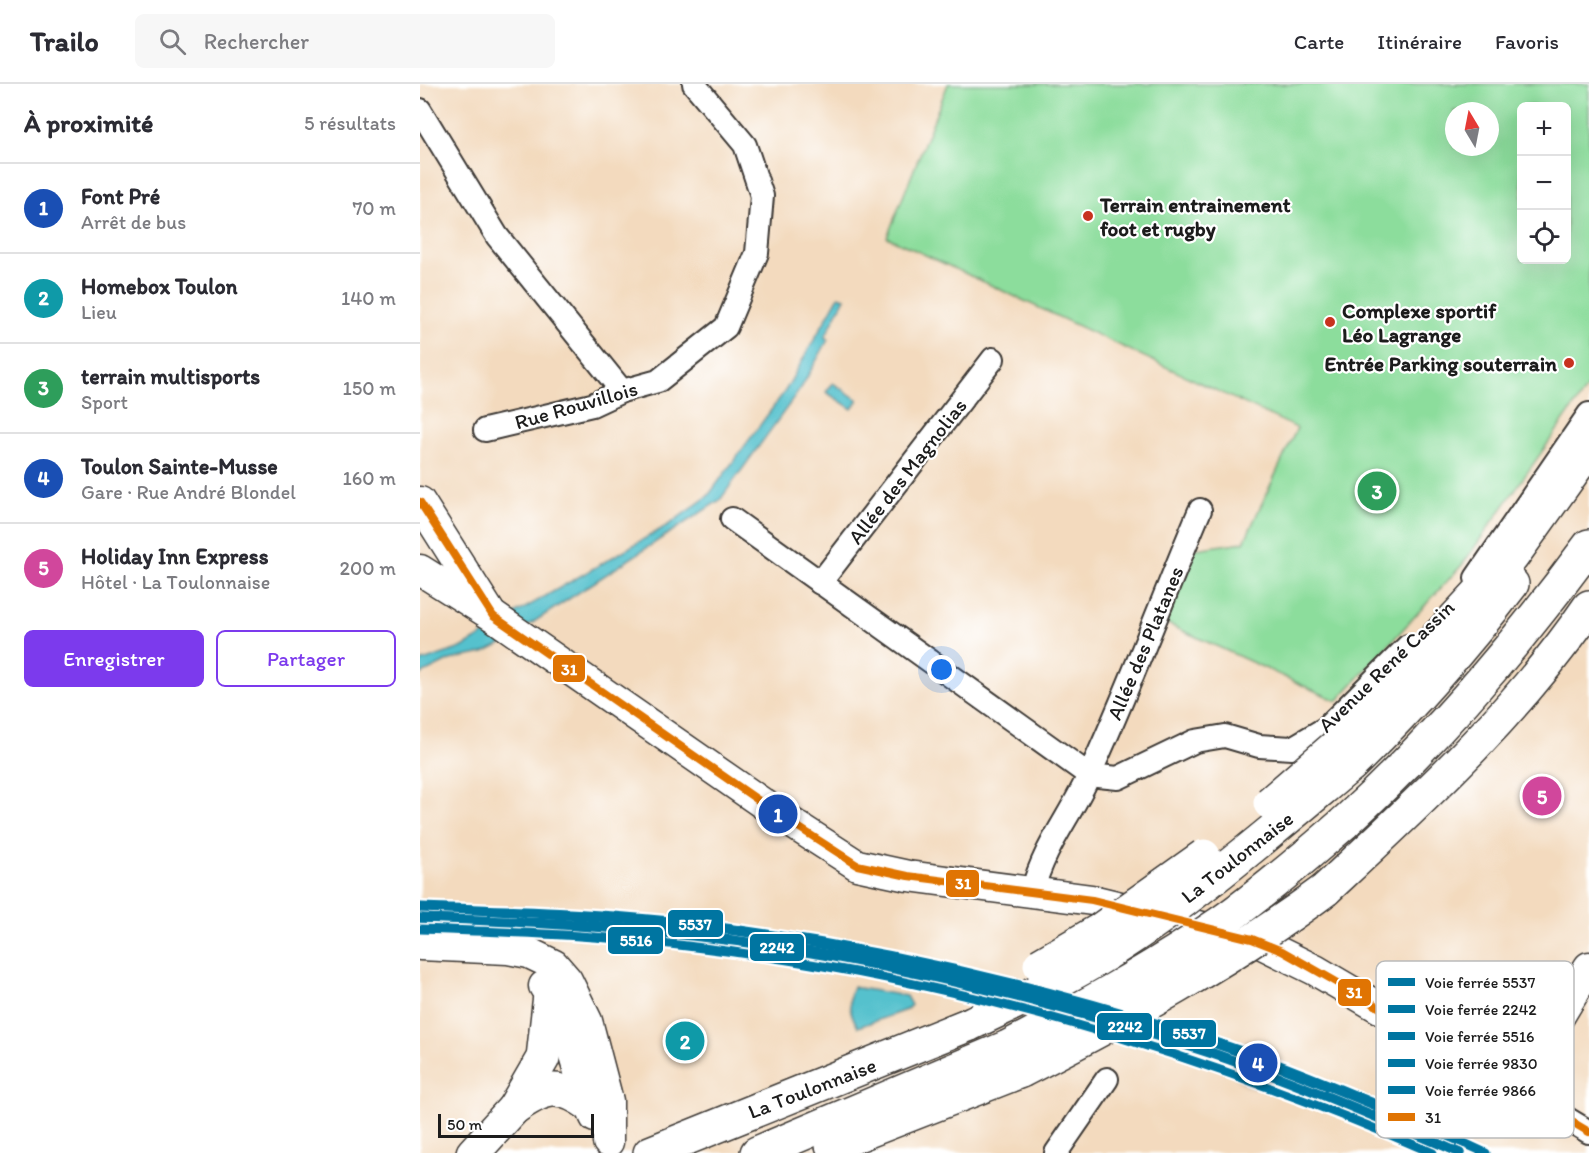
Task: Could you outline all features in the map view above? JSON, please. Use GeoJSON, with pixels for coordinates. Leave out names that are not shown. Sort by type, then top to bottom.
{"type":"FeatureCollection","features":[{"type":"Feature","properties":{"kind":"highway"},"geometry":{"type":"LineString","coordinates":[[1344,755],[1512,557],[1589,449]]}},
{"type":"Feature","properties":{"kind":"highway","name":"La Toulonnaise"},"geometry":{"type":"LineString","coordinates":[[650,1153],[970,1024],[1092,962],[1166,913],[1229,866],[1344,755],[1394,723],[1478,628],[1589,482]]}},
{"type":"Feature","properties":{"kind":"highway","name":"La Toulonnaise"},"geometry":{"type":"LineString","coordinates":[[757,1153],[1014,1059],[1223,921],[1286,873],[1384,787],[1509,650],[1589,546]]}},
{"type":"Feature","properties":{"kind":"highway"},"geometry":{"type":"LineString","coordinates":[[811,1153],[1014,1059],[1079,1041],[1201,971],[1292,915],[1325,890],[1419,802],[1479,741],[1563,646],[1589,607]]}},
{"type":"Feature","properties":{"kind":"highway"},"geometry":{"type":"LineString","coordinates":[[473,1153],[514,1107],[543,1058],[550,994]]}},
{"type":"Feature","properties":{"kind":"highway"},"geometry":{"type":"LineString","coordinates":[[514,1107],[533,1095],[549,1089],[578,1096],[590,1105]]}},
{"type":"Feature","properties":{"kind":"main road"},"geometry":{"type":"LineString","coordinates":[[420,502],[493,616]]}},
{"type":"Feature","properties":{"kind":"main road"},"geometry":{"type":"LineString","coordinates":[[423,573],[493,616],[778,814],[857,865],[909,876],[1092,900],[1252,939],[1282,951],[1376,1005]]}},
{"type":"Feature","properties":{"kind":"main road"},"geometry":{"type":"LineString","coordinates":[[423,951],[479,946],[529,953],[554,965],[567,980],[587,1022],[608,1101],[610,1148]]}},
{"type":"Feature","properties":{"kind":"main road"},"geometry":{"type":"LineString","coordinates":[[479,946],[509,957],[531,969],[550,994],[565,1026],[590,1105],[610,1148]]}},
{"type":"Feature","properties":{"kind":"main road"},"geometry":{"type":"LineString","coordinates":[[1574,992],[1589,967]]}},
{"type":"Feature","properties":{"kind":"street","name":"Rue Rouvillois"},"geometry":{"type":"LineString","coordinates":[[485,430],[592,405],[622,391],[658,381],[726,327],[757,253],[762,196],[745,145],[694,84]]}},
{"type":"Feature","properties":{"kind":"street"},"geometry":{"type":"LineString","coordinates":[[420,110],[497,236],[622,391]]}},
{"type":"Feature","properties":{"kind":"street","name":"Allée des Magnolias"},"geometry":{"type":"LineString","coordinates":[[820,583],[993,359]]}},
{"type":"Feature","properties":{"kind":"street","name":"Avenue René Cassin"},"geometry":{"type":"LineString","coordinates":[[1089,775],[1118,778],[1195,741],[1225,736],[1259,746],[1292,748],[1326,728],[1477,576],[1589,414]]}},
{"type":"Feature","properties":{"kind":"street","name":"Allée des Platanes"},"geometry":{"type":"LineString","coordinates":[[1089,775],[1200,510]]}},
{"type":"Feature","properties":{"kind":"street"},"geometry":{"type":"LineString","coordinates":[[732,519],[1089,775],[1052,838],[1038,870],[1032,892]]}},
{"type":"Feature","properties":{"kind":"street"},"geometry":{"type":"LineString","coordinates":[[423,573],[447,575],[455,570],[456,558]]}},
{"type":"Feature","properties":{"kind":"street"},"geometry":{"type":"LineString","coordinates":[[1056,1153],[1107,1078]]}},
{"type":"Feature","properties":{"kind":"street"},"geometry":{"type":"LineString","coordinates":[[1574,1123],[1589,1132]]}},
{"type":"Feature","properties":{"kind":"green space","name":"Complexe sportif Léo Lagrange"},"geometry":{"type":"Polygon","coordinates":[[[948,84],[1589,84],[1589,385],[1462,565],[1337,701],[1159,620],[1189,550],[1244,542],[1297,428],[887,237],[948,84]]]}},
{"type":"Feature","properties":{"kind":"water"},"geometry":{"type":"Polygon","coordinates":[[[839,296],[845,298],[825,337],[828,340],[801,388],[720,500],[526,627],[511,616],[668,525],[708,496],[785,391],[839,296]]]}},
{"type":"Feature","properties":{"kind":"water"},"geometry":{"type":"Polygon","coordinates":[[[833,383],[858,400],[852,409],[826,392],[833,383]]]}},
{"type":"Feature","properties":{"kind":"water"},"geometry":{"type":"Polygon","coordinates":[[[490,631],[506,642],[484,653],[450,660],[420,675],[420,662],[461,648],[490,631]]]}},
{"type":"Feature","properties":{"kind":"water"},"geometry":{"type":"Polygon","coordinates":[[[853,987],[906,996],[911,1005],[906,1010],[858,1027],[850,1007],[853,987]]]}},
{"type":"Feature","properties":{"kind":"rail line","name":"5537"},"geometry":{"type":"LineString","coordinates":[[420,907],[662,920],[764,933],[899,957],[1033,988],[1165,1026],[1263,1059],[1376,1105]]}},
{"type":"Feature","properties":{"kind":"rail line","name":"9866"},"geometry":{"type":"LineString","coordinates":[[420,908],[573,915],[724,929],[775,936],[923,964],[1117,1013],[1213,1043],[1376,1106]]}},
{"type":"Feature","properties":{"kind":"rail line","name":"2242"},"geometry":{"type":"LineString","coordinates":[[420,918],[572,926],[723,940],[823,955],[969,985],[1114,1023],[1209,1053],[1376,1118]]}},
{"type":"Feature","properties":{"kind":"rail line","name":"9830"},"geometry":{"type":"LineString","coordinates":[[420,918],[558,923],[661,931],[763,944],[899,967],[1033,998],[1165,1036],[1317,1092],[1376,1117]]}},
{"type":"Feature","properties":{"kind":"rail line","name":"5516"},"geometry":{"type":"LineString","coordinates":[[420,929],[554,934],[654,942],[784,960],[880,977],[1068,1022],[1160,1050],[1252,1081],[1376,1130]]}},
{"type":"Feature","properties":{"kind":"rail line","name":"5516"},"geometry":{"type":"LineString","coordinates":[[1396,1138],[1433,1153]]}},
{"type":"Feature","properties":{"kind":"rail line","name":"2242"},"geometry":{"type":"LineString","coordinates":[[1424,1138],[1460,1153]]}},
{"type":"Feature","properties":{"kind":"rail line","name":"9830"},"geometry":{"type":"LineString","coordinates":[[1425,1138],[1460,1153]]}},
{"type":"Feature","properties":{"kind":"rail line","name":"5537"},"geometry":{"type":"LineString","coordinates":[[1452,1138],[1486,1153]]}},
{"type":"Feature","properties":{"kind":"rail line","name":"9866"},"geometry":{"type":"LineString","coordinates":[[1452,1138],[1464,1143]]}},
{"type":"Feature","properties":{"kind":"transit line","name":"31"},"geometry":{"type":"LineString","coordinates":[[420,502],[493,616],[778,814],[857,865],[908,876],[1092,900],[1252,939],[1282,951],[1376,1006]]}},
{"type":"Feature","properties":{"kind":"transit line","name":"31"},"geometry":{"type":"LineString","coordinates":[[1574,1123],[1589,1132]]}},
{"type":"Feature","properties":{"kind":"place","name":"Terrain entrainement foot et rugby"},"geometry":{"type":"Point","coordinates":[1088,216]}},
{"type":"Feature","properties":{"kind":"place","name":"Complexe sportif Léo Lagrange"},"geometry":{"type":"Point","coordinates":[1330,322]}},
{"type":"Feature","properties":{"kind":"place","name":"Entrée Parking souterrain"},"geometry":{"type":"Point","coordinates":[1569,363]}},
{"type":"Feature","properties":{"kind":"place","name":"terrain multisports"},"geometry":{"type":"Point","coordinates":[1377,491]}},
{"type":"Feature","properties":{"kind":"place","name":"Holiday Inn Express"},"geometry":{"type":"Point","coordinates":[1542,796]}},
{"type":"Feature","properties":{"kind":"place","name":"Font Pré"},"geometry":{"type":"Point","coordinates":[778,814]}},
{"type":"Feature","properties":{"kind":"place","name":"Homebox Toulon"},"geometry":{"type":"Point","coordinates":[685,1041]}},
{"type":"Feature","properties":{"kind":"place","name":"Toulon Sainte-Musse"},"geometry":{"type":"Point","coordinates":[1258,1063]}}]}
